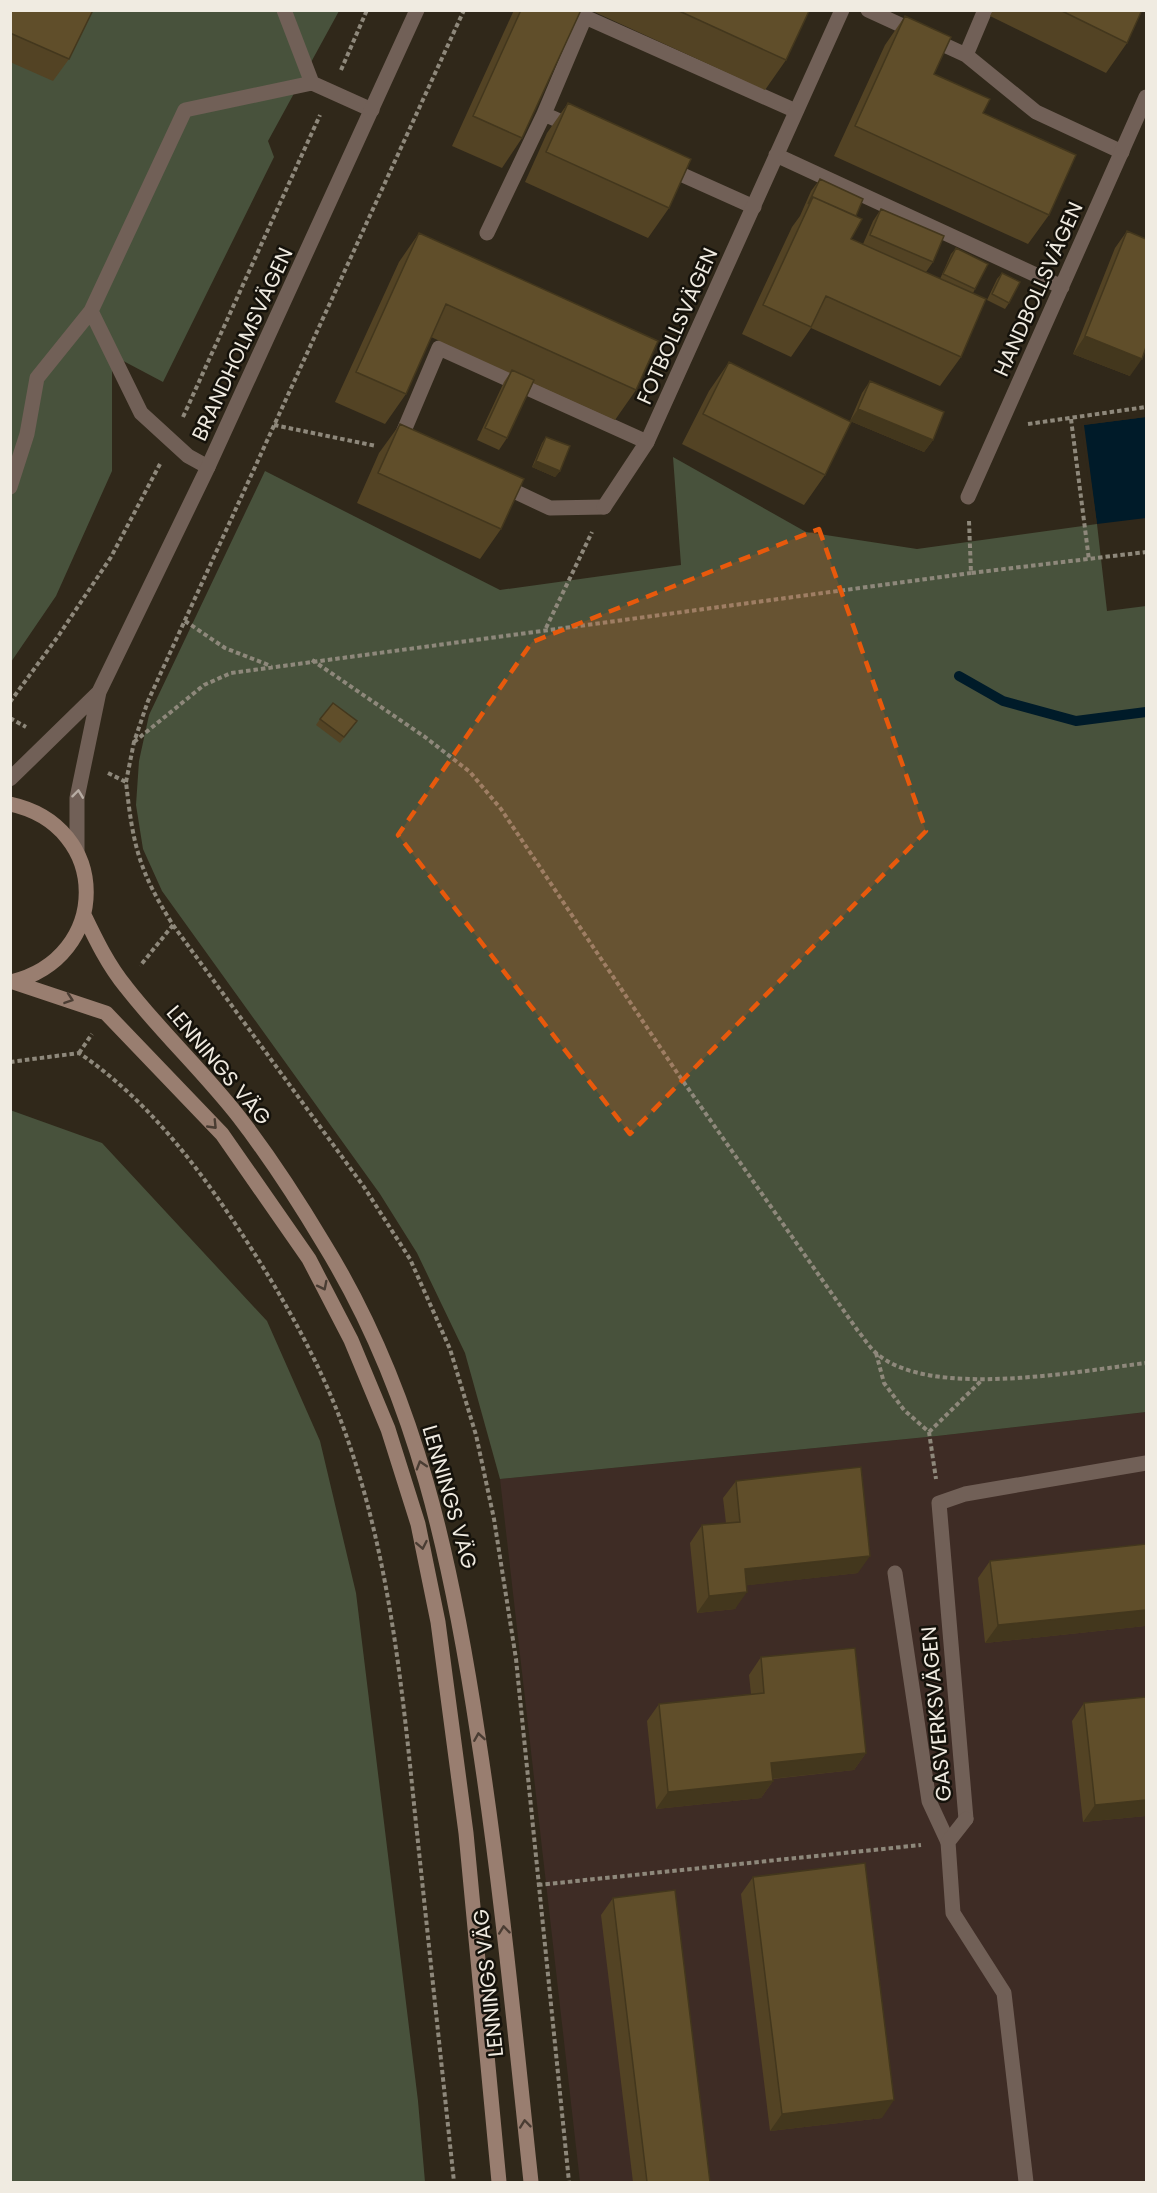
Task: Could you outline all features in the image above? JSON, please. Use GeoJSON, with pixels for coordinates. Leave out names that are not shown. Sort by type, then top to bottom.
{"type":"FeatureCollection","features":[{"type":"Feature","properties":{"kind":"main road","name":"LENNINGS VÄG"},"geometry":{"type":"LineString","coordinates":[[10,804],[27,808],[47,818],[64,833],[77,852],[85,872],[87,894],[84,915],[75,939],[58,959],[37,974],[12,982]]}},
{"type":"Feature","properties":{"kind":"main road","name":"LENNINGS VÄG"},"geometry":{"type":"LineString","coordinates":[[84,915],[104,955],[124,985],[240,1118],[325,1245],[370,1331],[408,1421],[437,1517],[460,1616],[492,1823],[531,2182]]}},
{"type":"Feature","properties":{"kind":"main road","name":"LENNINGS VÄG"},"geometry":{"type":"LineString","coordinates":[[12,982],[51,992],[106,1013],[222,1134],[309,1259],[351,1340],[388,1429],[418,1524],[438,1622],[466,1833],[499,2182]]}},
{"type":"Feature","properties":{"kind":"street"},"geometry":{"type":"LineString","coordinates":[[284,10],[312,83]]}},
{"type":"Feature","properties":{"kind":"street","name":"BRANDHOLMSVÄGEN"},"geometry":{"type":"LineString","coordinates":[[77,852],[77,798],[99,692],[208,467],[417,10]]}},
{"type":"Feature","properties":{"kind":"street","name":"FOTBOLLSVÄGEN"},"geometry":{"type":"LineString","coordinates":[[604,507],[647,442],[842,10]]}},
{"type":"Feature","properties":{"kind":"street"},"geometry":{"type":"LineString","coordinates":[[868,10],[966,56],[1035,112],[1122,152]]}},
{"type":"Feature","properties":{"kind":"street"},"geometry":{"type":"LineString","coordinates":[[966,56],[985,10]]}},
{"type":"Feature","properties":{"kind":"street"},"geometry":{"type":"LineString","coordinates":[[487,233],[544,114],[585,17],[796,111]]}},
{"type":"Feature","properties":{"kind":"street"},"geometry":{"type":"LineString","coordinates":[[10,487],[27,434],[37,378],[92,311],[185,110],[312,83],[372,110]]}},
{"type":"Feature","properties":{"kind":"street","name":"HANDBOLLSVÄGEN"},"geometry":{"type":"LineString","coordinates":[[968,497],[1146,98]]}},
{"type":"Feature","properties":{"kind":"street"},"geometry":{"type":"LineString","coordinates":[[544,114],[586,132]]}},
{"type":"Feature","properties":{"kind":"street"},"geometry":{"type":"LineString","coordinates":[[776,155],[1062,287]]}},
{"type":"Feature","properties":{"kind":"street"},"geometry":{"type":"LineString","coordinates":[[649,160],[754,207]]}},
{"type":"Feature","properties":{"kind":"street"},"geometry":{"type":"LineString","coordinates":[[92,311],[141,413],[188,456],[208,467]]}},
{"type":"Feature","properties":{"kind":"street"},"geometry":{"type":"LineString","coordinates":[[422,450],[400,440],[439,348],[647,442]]}},
{"type":"Feature","properties":{"kind":"street"},"geometry":{"type":"LineString","coordinates":[[486,479],[550,508],[604,507]]}},
{"type":"Feature","properties":{"kind":"street","name":"BRANDHOLMSVÄGEN"},"geometry":{"type":"LineString","coordinates":[[10,779],[51,742],[99,692]]}},
{"type":"Feature","properties":{"kind":"street"},"geometry":{"type":"LineString","coordinates":[[939,1503],[965,1494],[1146,1463]]}},
{"type":"Feature","properties":{"kind":"street","name":"GASVERKSVÄGEN"},"geometry":{"type":"LineString","coordinates":[[939,1503],[966,1819],[948,1842]]}},
{"type":"Feature","properties":{"kind":"street"},"geometry":{"type":"LineString","coordinates":[[895,1573],[929,1801],[948,1842],[953,1913],[1004,1993],[1026,2182]]}},
{"type":"Feature","properties":{"kind":"path"},"geometry":{"type":"LineString","coordinates":[[10,702],[59,635],[111,557],[172,441],[367,10]]}},
{"type":"Feature","properties":{"kind":"path"},"geometry":{"type":"LineString","coordinates":[[124,985],[173,925],[149,888],[140,865],[133,842],[126,782],[134,742],[148,701],[464,10]]}},
{"type":"Feature","properties":{"kind":"path"},"geometry":{"type":"LineString","coordinates":[[999,427],[1146,407]]}},
{"type":"Feature","properties":{"kind":"path"},"geometry":{"type":"LineString","coordinates":[[1071,419],[1089,560]]}},
{"type":"Feature","properties":{"kind":"path"},"geometry":{"type":"LineString","coordinates":[[274,424],[364,445],[378,446],[400,440]]}},
{"type":"Feature","properties":{"kind":"path"},"geometry":{"type":"LineString","coordinates":[[968,497],[970,573]]}},
{"type":"Feature","properties":{"kind":"path"},"geometry":{"type":"LineString","coordinates":[[546,628],[604,507]]}},
{"type":"Feature","properties":{"kind":"path"},"geometry":{"type":"LineString","coordinates":[[134,742],[204,685],[231,673],[546,628],[1146,552]]}},
{"type":"Feature","properties":{"kind":"path"},"geometry":{"type":"LineString","coordinates":[[184,621],[225,648],[272,666]]}},
{"type":"Feature","properties":{"kind":"path"},"geometry":{"type":"LineString","coordinates":[[312,660],[425,736],[470,772],[501,809],[684,1084],[876,1353],[884,1383],[904,1410],[929,1432],[939,1503]]}},
{"type":"Feature","properties":{"kind":"path"},"geometry":{"type":"LineString","coordinates":[[10,718],[51,742]]}},
{"type":"Feature","properties":{"kind":"path"},"geometry":{"type":"LineString","coordinates":[[84,761],[126,782]]}},
{"type":"Feature","properties":{"kind":"path"},"geometry":{"type":"LineString","coordinates":[[79,1053],[106,1013]]}},
{"type":"Feature","properties":{"kind":"path"},"geometry":{"type":"LineString","coordinates":[[10,1062],[79,1053],[111,1075],[142,1105],[178,1145],[222,1204],[276,1285],[316,1365],[345,1432],[378,1540],[391,1623],[408,1744],[454,2182]]}},
{"type":"Feature","properties":{"kind":"path"},"geometry":{"type":"LineString","coordinates":[[876,1353],[919,1374],[983,1379],[1146,1363]]}},
{"type":"Feature","properties":{"kind":"path"},"geometry":{"type":"LineString","coordinates":[[929,1432],[983,1379]]}},
{"type":"Feature","properties":{"kind":"path"},"geometry":{"type":"LineString","coordinates":[[538,1885],[948,1842]]}},
{"type":"Feature","properties":{"kind":"highlighted area"},"geometry":{"type":"Polygon","coordinates":[[[819,529],[926,831],[630,1134],[398,835],[532,642],[819,529]]]}},
{"type":"Feature","properties":{"kind":"shaded area"},"geometry":{"type":"Polygon","coordinates":[[[1146,1412],[1146,2182],[580,2182],[500,1479],[937,1436],[1146,1412]]]}},
{"type":"Feature","properties":{"kind":"green space"},"geometry":{"type":"Polygon","coordinates":[[[11,11],[339,11],[268,141],[274,157],[163,382],[112,355],[112,471],[56,596],[11,662],[11,11]]]}},
{"type":"Feature","properties":{"kind":"green space"},"geometry":{"type":"Polygon","coordinates":[[[673,457],[806,532],[917,549],[1097,524],[1107,611],[1146,606],[1146,1412],[937,1436],[500,1479],[465,1353],[417,1253],[380,1194],[162,891],[143,849],[136,805],[139,761],[149,715],[265,471],[500,590],[681,565],[673,457]]]}},
{"type":"Feature","properties":{"kind":"green space"},"geometry":{"type":"Polygon","coordinates":[[[10,1110],[102,1143],[267,1321],[320,1441],[356,1593],[418,2101],[425,2182],[11,2182],[10,1110]]]}},
{"type":"Feature","properties":{"kind":"water"},"geometry":{"type":"Polygon","coordinates":[[[1146,417],[1146,518],[1097,524],[1083,425],[1146,417]]]}},
{"type":"Feature","properties":{"kind":"pier"},"geometry":{"type":"Polygon","coordinates":[[[1146,414],[1146,417],[1084,425],[1097,524],[1094,524],[1081,424],[1146,414]]]}},
{"type":"Feature","properties":{"kind":"building"},"geometry":{"type":"Polygon","coordinates":[[[10,10],[93,10],[69,59],[10,33],[10,10]]]}},
{"type":"Feature","properties":{"kind":"building"},"geometry":{"type":"Polygon","coordinates":[[[521,10],[581,10],[522,138],[473,116],[521,10]]]}},
{"type":"Feature","properties":{"kind":"building"},"geometry":{"type":"Polygon","coordinates":[[[677,10],[809,10],[809,11],[786,60],[677,10]]]}},
{"type":"Feature","properties":{"kind":"building"},"geometry":{"type":"Polygon","coordinates":[[[1060,10],[1142,10],[1127,43],[1060,10]]]}},
{"type":"Feature","properties":{"kind":"building"},"geometry":{"type":"Polygon","coordinates":[[[905,16],[951,37],[934,74],[990,99],[983,113],[1076,155],[1049,215],[855,126],[905,16]]]}},
{"type":"Feature","properties":{"kind":"building"},"geometry":{"type":"Polygon","coordinates":[[[568,103],[691,159],[669,208],[546,152],[568,103]]]}},
{"type":"Feature","properties":{"kind":"building"},"geometry":{"type":"Polygon","coordinates":[[[820,179],[863,199],[856,216],[813,197],[808,204],[820,179]]]}},
{"type":"Feature","properties":{"kind":"building"},"geometry":{"type":"Polygon","coordinates":[[[813,197],[862,219],[851,239],[986,299],[961,357],[826,296],[811,327],[763,305],[813,197]]]}},
{"type":"Feature","properties":{"kind":"building"},"geometry":{"type":"Polygon","coordinates":[[[881,209],[944,236],[933,262],[870,235],[881,209]]]}},
{"type":"Feature","properties":{"kind":"building"},"geometry":{"type":"Polygon","coordinates":[[[1127,231],[1146,239],[1146,347],[1142,359],[1085,336],[1127,231]]]}},
{"type":"Feature","properties":{"kind":"building"},"geometry":{"type":"Polygon","coordinates":[[[419,233],[658,341],[636,390],[446,304],[406,394],[356,372],[419,233]]]}},
{"type":"Feature","properties":{"kind":"building"},"geometry":{"type":"Polygon","coordinates":[[[956,248],[988,264],[975,289],[943,274],[956,248]]]}},
{"type":"Feature","properties":{"kind":"building"},"geometry":{"type":"Polygon","coordinates":[[[1002,273],[1020,282],[1009,303],[992,294],[1002,273]]]}},
{"type":"Feature","properties":{"kind":"building"},"geometry":{"type":"Polygon","coordinates":[[[729,362],[851,422],[825,475],[703,414],[729,362]]]}},
{"type":"Feature","properties":{"kind":"building"},"geometry":{"type":"Polygon","coordinates":[[[512,370],[534,380],[507,438],[485,428],[512,370]]]}},
{"type":"Feature","properties":{"kind":"building"},"geometry":{"type":"Polygon","coordinates":[[[870,381],[944,412],[933,440],[858,409],[870,381]]]}},
{"type":"Feature","properties":{"kind":"building"},"geometry":{"type":"Polygon","coordinates":[[[400,424],[524,479],[501,529],[378,473],[400,424]]]}},
{"type":"Feature","properties":{"kind":"building"},"geometry":{"type":"Polygon","coordinates":[[[546,437],[570,446],[560,471],[536,461],[546,437]]]}},
{"type":"Feature","properties":{"kind":"building"},"geometry":{"type":"Polygon","coordinates":[[[333,703],[357,721],[344,737],[320,719],[333,703]]]}},
{"type":"Feature","properties":{"kind":"building"},"geometry":{"type":"Polygon","coordinates":[[[861,1467],[870,1556],[745,1569],[747,1592],[709,1596],[702,1525],[740,1522],[736,1481],[861,1467]]]}},
{"type":"Feature","properties":{"kind":"building"},"geometry":{"type":"Polygon","coordinates":[[[1146,1544],[1146,1610],[998,1625],[990,1561],[1146,1544]]]}},
{"type":"Feature","properties":{"kind":"building"},"geometry":{"type":"Polygon","coordinates":[[[855,1648],[866,1753],[771,1763],[773,1781],[668,1792],[659,1704],[764,1693],[761,1657],[855,1648]]]}},
{"type":"Feature","properties":{"kind":"building"},"geometry":{"type":"Polygon","coordinates":[[[1146,1697],[1146,1800],[1095,1805],[1084,1703],[1146,1697]]]}},
{"type":"Feature","properties":{"kind":"building"},"geometry":{"type":"Polygon","coordinates":[[[865,1863],[894,2100],[782,2114],[753,1877],[865,1863]]]}},
{"type":"Feature","properties":{"kind":"building"},"geometry":{"type":"Polygon","coordinates":[[[675,1890],[710,2182],[647,2182],[613,1898],[675,1890]]]}},
{"type":"Feature","properties":{"kind":"waterway"},"geometry":{"type":"LineString","coordinates":[[959,676],[1003,701],[1076,721],[1146,712]]}}]}
